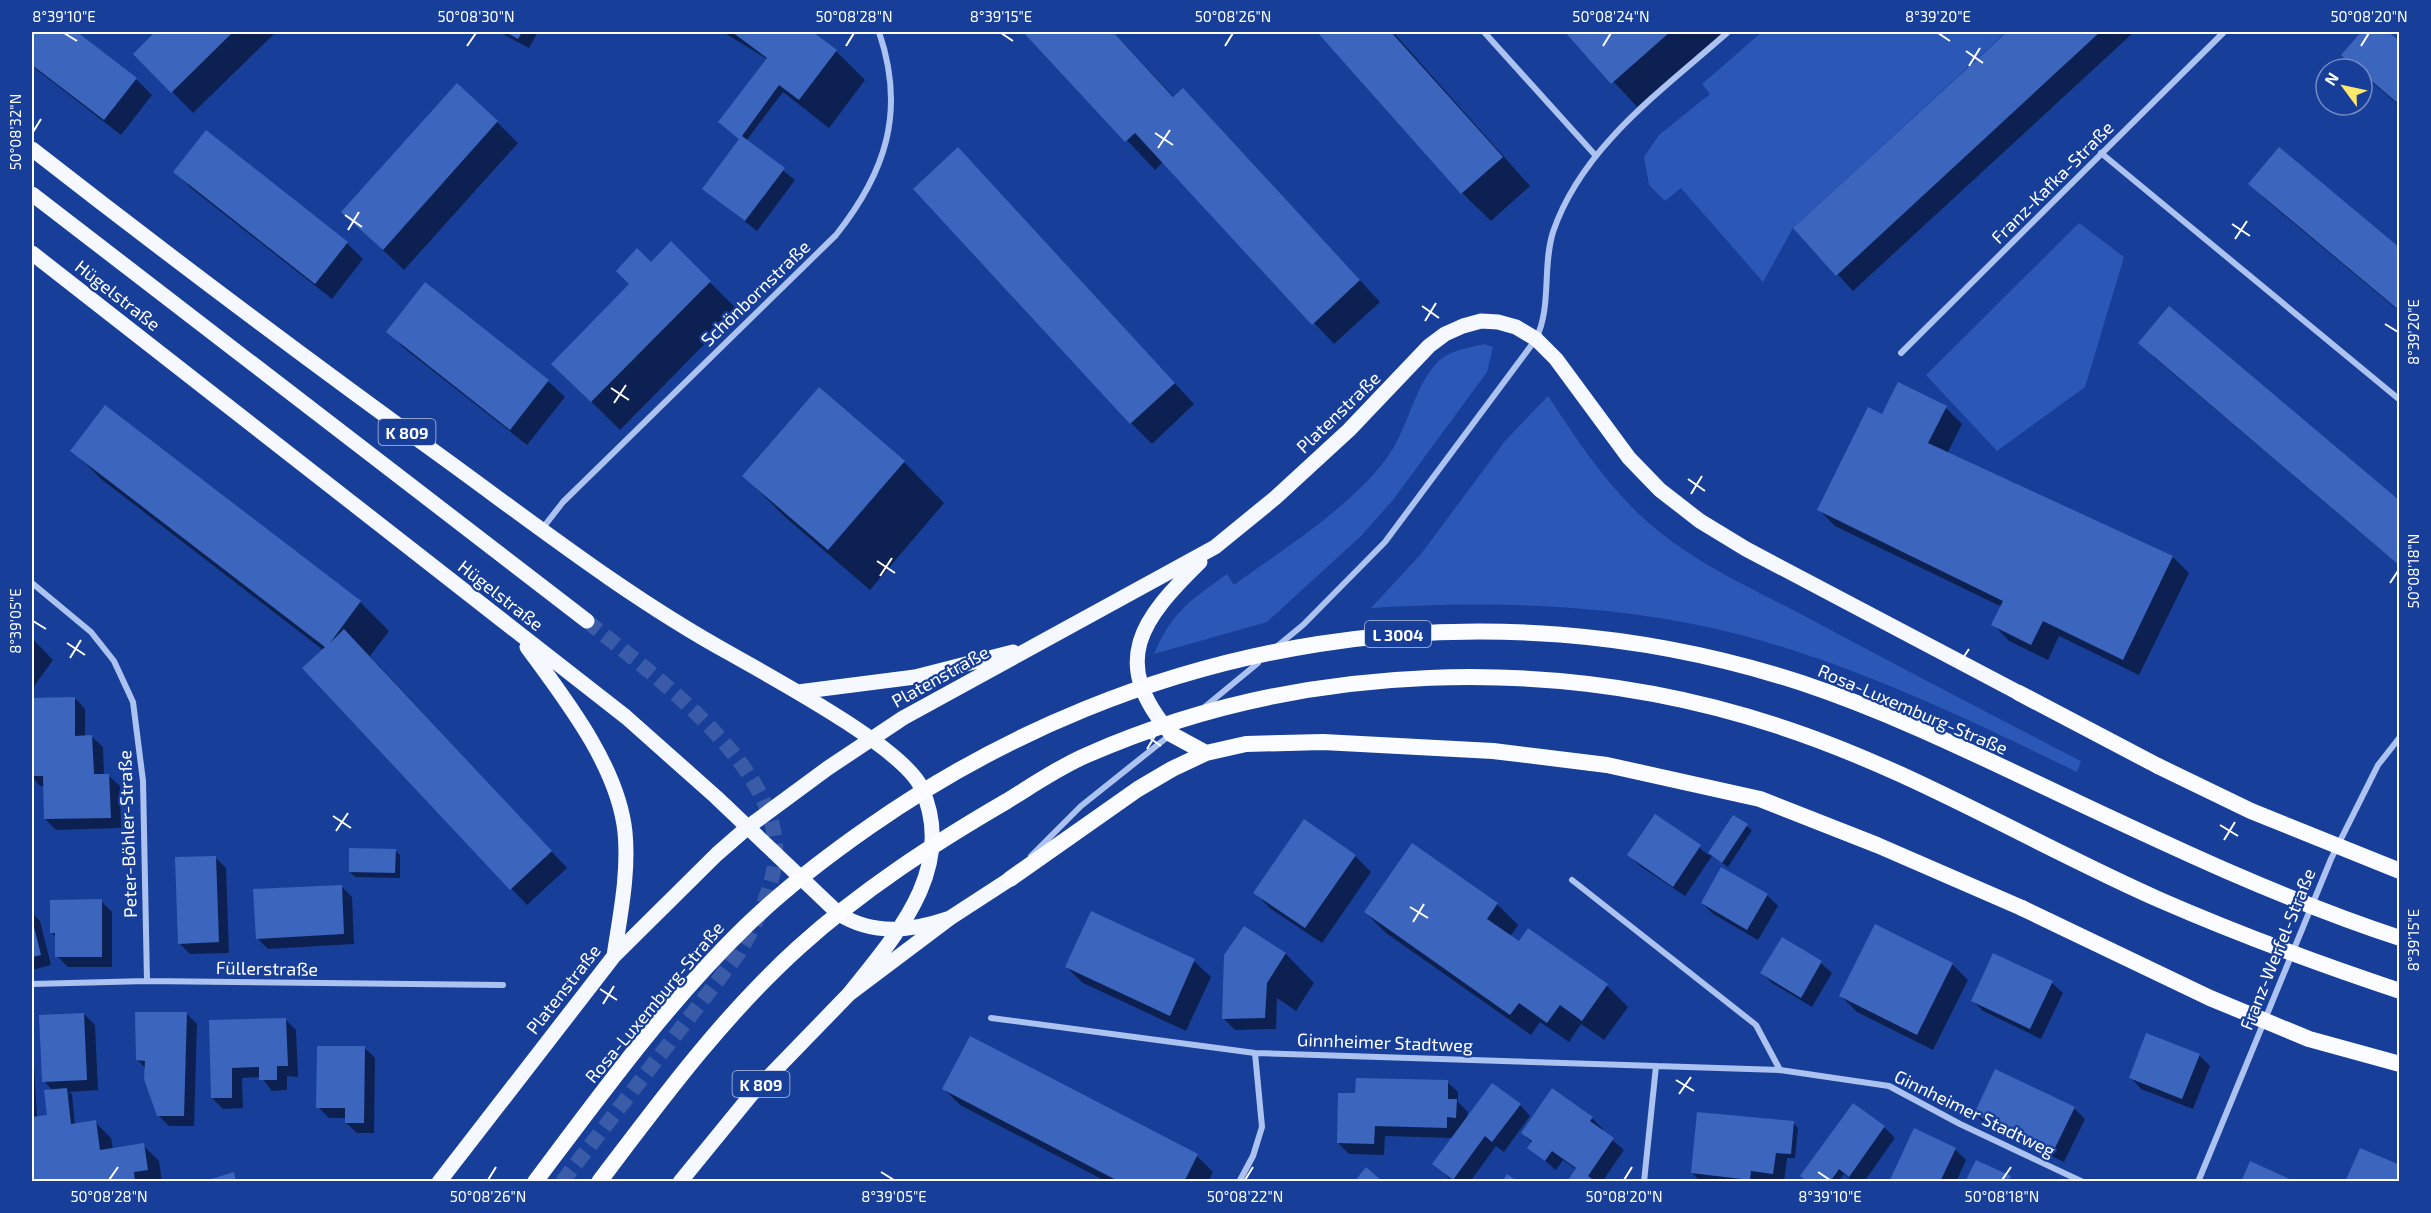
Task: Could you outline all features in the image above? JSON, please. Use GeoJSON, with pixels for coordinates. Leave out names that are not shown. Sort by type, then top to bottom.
{"type":"FeatureCollection","features":[{"type":"Feature","properties":{"kind":"highway","name":"Rosa-Luxemburg-Straße"},"geometry":{"type":"LineString","coordinates":[[535,1182],[632,1053],[693,981],[745,927],[826,856],[915,794],[988,753],[1057,719],[1138,687],[1246,657],[1335,641],[1422,632],[1521,632],[1617,640],[1737,664],[1802,683],[1873,709],[2186,852],[2353,923],[2400,938]]}},
{"type":"Feature","properties":{"kind":"highway"},"geometry":{"type":"LineString","coordinates":[[599,1182],[673,1085],[766,979],[799,947],[876,884],[944,837],[1083,756],[1164,725],[1264,698],[1352,684],[1432,678],[1517,678],[1597,685],[1702,704],[1778,726],[1852,753],[2161,900],[2336,969],[2400,991]]}},
{"type":"Feature","properties":{"kind":"highway"},"geometry":{"type":"LineString","coordinates":[[2019,693],[2251,811],[2400,871]]}},
{"type":"Feature","properties":{"kind":"highway"},"geometry":{"type":"LineString","coordinates":[[1171,734],[1206,753]]}},
{"type":"Feature","properties":{"kind":"highway"},"geometry":{"type":"LineString","coordinates":[[1010,879],[1138,789],[1172,769],[1206,753],[1246,744],[1323,742],[1493,751],[1606,765],[1760,800],[1877,844],[2022,908],[2210,998],[2298,1034],[2400,1064]]}},
{"type":"Feature","properties":{"kind":"main road","name":"K 809"},"geometry":{"type":"LineString","coordinates":[[32,149],[300,354],[541,530],[666,618],[798,692],[903,763],[920,784],[933,820],[933,854],[926,881],[897,929],[849,994],[750,1095],[680,1182]]}},
{"type":"Feature","properties":{"kind":"main road","name":"K 809"},"geometry":{"type":"LineString","coordinates":[[32,194],[587,621]]}},
{"type":"Feature","properties":{"kind":"main road","name":"Hügelstraße"},"geometry":{"type":"LineString","coordinates":[[32,253],[626,717],[748,827],[839,914],[856,925],[879,930],[927,926],[950,918]]}},
{"type":"Feature","properties":{"kind":"main road","name":"Platenstraße"},"geometry":{"type":"LineString","coordinates":[[439,1182],[614,956],[717,854],[748,827],[869,740],[1033,646],[1215,547],[1282,492],[1349,430],[1429,346],[1445,334],[1481,321],[1498,322],[1516,327],[1536,339]]}},
{"type":"Feature","properties":{"kind":"main road"},"geometry":{"type":"LineString","coordinates":[[1536,339],[1556,359],[1629,458],[1660,490],[1700,521],[1746,549],[2019,693]]}},
{"type":"Feature","properties":{"kind":"main road"},"geometry":{"type":"LineString","coordinates":[[1171,734],[1153,713],[1142,686],[1137,655],[1141,633],[1171,591],[1215,547]]}},
{"type":"Feature","properties":{"kind":"main road"},"geometry":{"type":"LineString","coordinates":[[516,632],[569,705],[601,761],[617,798],[624,831],[626,862],[624,894],[614,956]]}},
{"type":"Feature","properties":{"kind":"main road"},"geometry":{"type":"LineString","coordinates":[[798,692],[915,677],[1033,646]]}},
{"type":"Feature","properties":{"kind":"main road"},"geometry":{"type":"LineString","coordinates":[[849,994],[950,918],[1010,879]]}},
{"type":"Feature","properties":{"kind":"street","name":"Schönbornstraße"},"geometry":{"type":"LineString","coordinates":[[541,530],[563,502],[836,235],[854,213],[872,184],[884,154],[890,126],[892,106],[890,78],[879,32]]}},
{"type":"Feature","properties":{"kind":"street"},"geometry":{"type":"LineString","coordinates":[[1484,32],[1596,156]]}},
{"type":"Feature","properties":{"kind":"street"},"geometry":{"type":"LineString","coordinates":[[1010,879],[1081,806],[1304,625],[1385,542],[1536,339],[1544,316],[1549,251],[1553,232],[1571,195],[1596,156],[1633,115],[1728,32]]}},
{"type":"Feature","properties":{"kind":"street","name":"Franz-Kafka-Straße"},"geometry":{"type":"LineString","coordinates":[[1901,353],[2224,32]]}},
{"type":"Feature","properties":{"kind":"street"},"geometry":{"type":"LineString","coordinates":[[2101,153],[2400,400]]}},
{"type":"Feature","properties":{"kind":"street","name":"Peter-Böhler-Straße"},"geometry":{"type":"LineString","coordinates":[[32,583],[91,632],[114,661],[133,702],[143,781],[147,981]]}},
{"type":"Feature","properties":{"kind":"street","name":"Franz-Werfel-Straße"},"geometry":{"type":"LineString","coordinates":[[2198,1182],[2331,859],[2378,765],[2400,737]]}},
{"type":"Feature","properties":{"kind":"street"},"geometry":{"type":"LineString","coordinates":[[1572,880],[1756,1025],[1780,1070]]}},
{"type":"Feature","properties":{"kind":"street","name":"Füllerstraße"},"geometry":{"type":"LineString","coordinates":[[32,984],[147,981],[503,985]]}},
{"type":"Feature","properties":{"kind":"street","name":"Ginnheimer Stadtweg"},"geometry":{"type":"LineString","coordinates":[[991,1018],[1255,1053],[1780,1070],[1889,1086],[1959,1124],[2083,1182]]}},
{"type":"Feature","properties":{"kind":"street"},"geometry":{"type":"LineString","coordinates":[[1239,1182],[1253,1156],[1262,1127],[1255,1053]]}},
{"type":"Feature","properties":{"kind":"street"},"geometry":{"type":"LineString","coordinates":[[1644,1182],[1656,1066]]}},
{"type":"Feature","properties":{"kind":"shaded area"},"geometry":{"type":"Polygon","coordinates":[[[1762,32],[2006,32],[1793,228],[1763,282],[1681,188],[1665,201],[1649,185],[1644,157],[1659,135],[1710,94],[1702,84],[1762,32]]]}},
{"type":"Feature","properties":{"kind":"shaded area"},"geometry":{"type":"Polygon","coordinates":[[[2079,223],[2124,257],[2085,387],[1997,451],[1926,375],[2079,223]]]}},
{"type":"Feature","properties":{"kind":"shaded area"},"geometry":{"type":"Polygon","coordinates":[[[1484,344],[1493,347],[1487,372],[1393,500],[1361,536],[1267,622],[1154,654],[1168,627],[1193,600],[1227,574],[1234,585],[1315,527],[1353,495],[1393,448],[1421,387],[1435,365],[1451,353],[1484,344]]]}},
{"type":"Feature","properties":{"kind":"shaded area"},"geometry":{"type":"Polygon","coordinates":[[[1548,396],[1607,480],[1635,510],[1668,539],[1727,576],[2081,761],[2077,772],[1912,695],[1828,662],[1741,635],[1650,617],[1557,607],[1463,604],[1371,608],[1421,554],[1505,441],[1548,396]]]}},
{"type":"Feature","properties":{"kind":"building"},"geometry":{"type":"Polygon","coordinates":[[[32,32],[77,32],[137,78],[104,120],[32,65],[32,32]]]}},
{"type":"Feature","properties":{"kind":"building"},"geometry":{"type":"Polygon","coordinates":[[[155,32],[233,32],[171,93],[133,54],[155,32]]]}},
{"type":"Feature","properties":{"kind":"building"},"geometry":{"type":"Polygon","coordinates":[[[505,32],[522,32],[518,39],[505,32]]]}},
{"type":"Feature","properties":{"kind":"building"},"geometry":{"type":"Polygon","coordinates":[[[732,32],[813,32],[837,50],[799,100],[779,85],[742,136],[785,168],[745,221],[702,189],[739,139],[718,122],[767,58],[732,32]]]}},
{"type":"Feature","properties":{"kind":"building"},"geometry":{"type":"Polygon","coordinates":[[[1023,32],[1113,32],[1173,97],[1183,88],[1360,280],[1312,325],[1135,133],[1125,142],[1023,32]]]}},
{"type":"Feature","properties":{"kind":"building"},"geometry":{"type":"Polygon","coordinates":[[[1317,32],[1391,32],[1503,157],[1461,194],[1317,32]]]}},
{"type":"Feature","properties":{"kind":"building"},"geometry":{"type":"Polygon","coordinates":[[[1565,32],[1670,32],[1611,84],[1565,32]]]}},
{"type":"Feature","properties":{"kind":"building"},"geometry":{"type":"Polygon","coordinates":[[[2007,32],[2100,32],[1836,276],[1793,228],[2007,32]]]}},
{"type":"Feature","properties":{"kind":"building"},"geometry":{"type":"Polygon","coordinates":[[[2361,32],[2388,32],[2400,41],[2400,105],[2374,83],[2374,57],[2343,57],[2341,55],[2361,32]]]}},
{"type":"Feature","properties":{"kind":"building"},"geometry":{"type":"Polygon","coordinates":[[[457,83],[498,121],[383,250],[341,212],[457,83]]]}},
{"type":"Feature","properties":{"kind":"building"},"geometry":{"type":"Polygon","coordinates":[[[206,130],[348,242],[315,284],[173,172],[206,130]]]}},
{"type":"Feature","properties":{"kind":"building"},"geometry":{"type":"Polygon","coordinates":[[[958,147],[1175,383],[1130,424],[913,189],[958,147]]]}},
{"type":"Feature","properties":{"kind":"building"},"geometry":{"type":"Polygon","coordinates":[[[2279,147],[2400,248],[2400,311],[2248,184],[2279,147]]]}},
{"type":"Feature","properties":{"kind":"building"},"geometry":{"type":"Polygon","coordinates":[[[671,241],[711,281],[591,402],[551,364],[629,284],[616,271],[637,248],[651,262],[671,241]]]}},
{"type":"Feature","properties":{"kind":"building"},"geometry":{"type":"Polygon","coordinates":[[[425,282],[549,380],[510,430],[386,332],[425,282]]]}},
{"type":"Feature","properties":{"kind":"building"},"geometry":{"type":"Polygon","coordinates":[[[2169,306],[2400,501],[2400,566],[2138,343],[2169,306]]]}},
{"type":"Feature","properties":{"kind":"building"},"geometry":{"type":"Polygon","coordinates":[[[1898,382],[1947,406],[1928,443],[2173,556],[2123,660],[2043,621],[2031,645],[1991,625],[2003,601],[1817,510],[1868,407],[1882,414],[1898,382]]]}},
{"type":"Feature","properties":{"kind":"building"},"geometry":{"type":"Polygon","coordinates":[[[819,387],[905,461],[828,550],[742,476],[819,387]]]}},
{"type":"Feature","properties":{"kind":"building"},"geometry":{"type":"Polygon","coordinates":[[[105,405],[361,601],[330,643],[344,629],[552,851],[510,890],[302,668],[325,647],[70,451],[105,405]]]}},
{"type":"Feature","properties":{"kind":"building"},"geometry":{"type":"Polygon","coordinates":[[[75,697],[75,736],[92,735],[94,774],[109,774],[111,818],[44,819],[43,776],[32,776],[32,698],[75,697]]]}},
{"type":"Feature","properties":{"kind":"building"},"geometry":{"type":"Polygon","coordinates":[[[1655,814],[1701,845],[1673,887],[1627,855],[1655,814]]]}},
{"type":"Feature","properties":{"kind":"building"},"geometry":{"type":"Polygon","coordinates":[[[1733,815],[1748,824],[1722,863],[1708,853],[1733,815]]]}},
{"type":"Feature","properties":{"kind":"building"},"geometry":{"type":"Polygon","coordinates":[[[1304,819],[1356,855],[1305,928],[1253,893],[1304,819]]]}},
{"type":"Feature","properties":{"kind":"building"},"geometry":{"type":"Polygon","coordinates":[[[1412,843],[1498,903],[1487,919],[1519,941],[1528,928],[1608,984],[1582,1021],[1560,1005],[1547,1023],[1519,1003],[1510,1015],[1364,912],[1412,843]]]}},
{"type":"Feature","properties":{"kind":"building"},"geometry":{"type":"Polygon","coordinates":[[[349,848],[396,849],[395,873],[349,872],[349,848]]]}},
{"type":"Feature","properties":{"kind":"building"},"geometry":{"type":"Polygon","coordinates":[[[216,856],[219,942],[178,944],[175,857],[216,856]]]}},
{"type":"Feature","properties":{"kind":"building"},"geometry":{"type":"Polygon","coordinates":[[[1721,867],[1768,894],[1747,930],[1701,903],[1721,867]]]}},
{"type":"Feature","properties":{"kind":"building"},"geometry":{"type":"Polygon","coordinates":[[[342,885],[344,934],[256,939],[253,889],[342,885]]]}},
{"type":"Feature","properties":{"kind":"building"},"geometry":{"type":"Polygon","coordinates":[[[102,899],[102,957],[55,957],[55,933],[50,933],[50,900],[102,899]]]}},
{"type":"Feature","properties":{"kind":"building"},"geometry":{"type":"Polygon","coordinates":[[[1091,911],[1195,959],[1170,1016],[1065,967],[1091,911]]]}},
{"type":"Feature","properties":{"kind":"building"},"geometry":{"type":"Polygon","coordinates":[[[32,919],[41,955],[32,957],[32,919]]]}},
{"type":"Feature","properties":{"kind":"building"},"geometry":{"type":"Polygon","coordinates":[[[1875,924],[1953,963],[1917,1035],[1839,996],[1875,924]]]}},
{"type":"Feature","properties":{"kind":"building"},"geometry":{"type":"Polygon","coordinates":[[[1244,926],[1286,953],[1267,983],[1265,1018],[1222,1019],[1224,955],[1244,926]]]}},
{"type":"Feature","properties":{"kind":"building"},"geometry":{"type":"Polygon","coordinates":[[[1782,937],[1822,961],[1801,998],[1760,973],[1782,937]]]}},
{"type":"Feature","properties":{"kind":"building"},"geometry":{"type":"Polygon","coordinates":[[[1993,953],[2053,981],[2030,1029],[1971,1001],[1993,953]]]}},
{"type":"Feature","properties":{"kind":"building"},"geometry":{"type":"Polygon","coordinates":[[[135,1012],[187,1012],[184,1116],[157,1116],[144,1079],[145,1061],[136,1060],[135,1012]]]}},
{"type":"Feature","properties":{"kind":"building"},"geometry":{"type":"Polygon","coordinates":[[[84,1013],[87,1080],[42,1082],[39,1015],[84,1013]]]}},
{"type":"Feature","properties":{"kind":"building"},"geometry":{"type":"Polygon","coordinates":[[[286,1018],[288,1066],[277,1066],[277,1080],[259,1080],[259,1067],[232,1068],[232,1098],[211,1098],[209,1020],[286,1018]]]}},
{"type":"Feature","properties":{"kind":"building"},"geometry":{"type":"Polygon","coordinates":[[[2146,1033],[2200,1054],[2182,1099],[2129,1078],[2146,1033]]]}},
{"type":"Feature","properties":{"kind":"building"},"geometry":{"type":"Polygon","coordinates":[[[970,1036],[1198,1154],[1184,1182],[1120,1182],[942,1089],[970,1036]]]}},
{"type":"Feature","properties":{"kind":"building"},"geometry":{"type":"Polygon","coordinates":[[[317,1046],[365,1046],[364,1123],[345,1123],[345,1108],[316,1108],[317,1046]]]}},
{"type":"Feature","properties":{"kind":"building"},"geometry":{"type":"Polygon","coordinates":[[[1995,1069],[2075,1107],[2053,1152],[1974,1114],[1995,1069]]]}},
{"type":"Feature","properties":{"kind":"building"},"geometry":{"type":"Polygon","coordinates":[[[1356,1078],[1448,1080],[1448,1099],[1457,1099],[1456,1118],[1447,1117],[1447,1128],[1375,1126],[1374,1144],[1337,1143],[1338,1093],[1355,1093],[1356,1078]]]}},
{"type":"Feature","properties":{"kind":"building"},"geometry":{"type":"Polygon","coordinates":[[[1492,1083],[1521,1104],[1492,1142],[1485,1136],[1453,1180],[1432,1164],[1492,1083]]]}},
{"type":"Feature","properties":{"kind":"building"},"geometry":{"type":"Polygon","coordinates":[[[67,1088],[71,1124],[96,1120],[100,1150],[144,1143],[148,1170],[134,1172],[135,1182],[32,1182],[32,1117],[47,1115],[44,1090],[67,1088]]]}},
{"type":"Feature","properties":{"kind":"building"},"geometry":{"type":"Polygon","coordinates":[[[1552,1088],[1593,1117],[1590,1121],[1614,1138],[1588,1176],[1596,1182],[1567,1182],[1576,1168],[1552,1151],[1545,1161],[1527,1148],[1532,1141],[1521,1133],[1552,1088]]]}},
{"type":"Feature","properties":{"kind":"building"},"geometry":{"type":"Polygon","coordinates":[[[1853,1103],[1885,1126],[1849,1177],[1839,1169],[1830,1182],[1808,1182],[1800,1176],[1853,1103]]]}},
{"type":"Feature","properties":{"kind":"building"},"geometry":{"type":"Polygon","coordinates":[[[1697,1112],[1794,1121],[1791,1154],[1776,1153],[1773,1174],[1751,1171],[1750,1180],[1691,1173],[1697,1112]]]}},
{"type":"Feature","properties":{"kind":"building"},"geometry":{"type":"Polygon","coordinates":[[[1914,1128],[1956,1148],[1940,1182],[1889,1182],[1914,1128]]]}},
{"type":"Feature","properties":{"kind":"building"},"geometry":{"type":"Polygon","coordinates":[[[2360,1148],[2400,1165],[2400,1182],[2345,1182],[2360,1148]]]}},
{"type":"Feature","properties":{"kind":"building"},"geometry":{"type":"Polygon","coordinates":[[[1976,1160],[2011,1176],[2008,1182],[1965,1182],[1976,1160]]]}},
{"type":"Feature","properties":{"kind":"building"},"geometry":{"type":"Polygon","coordinates":[[[2250,1161],[2296,1182],[2241,1182],[2250,1161]]]}},
{"type":"Feature","properties":{"kind":"building"},"geometry":{"type":"Polygon","coordinates":[[[1366,1167],[1383,1182],[1354,1182],[1366,1167]]]}},
{"type":"Feature","properties":{"kind":"building"},"geometry":{"type":"Polygon","coordinates":[[[234,1172],[236,1182],[205,1182],[205,1181],[234,1172]]]}},
{"type":"Feature","properties":{"kind":"building"},"geometry":{"type":"Polygon","coordinates":[[[1507,1174],[1518,1182],[1502,1182],[1507,1174]]]}},
{"type":"Feature","properties":{"kind":"tunnel"},"geometry":{"type":"LineString","coordinates":[[562,1182],[739,953],[760,912],[774,869],[774,833],[762,797],[740,762],[712,729],[679,697],[587,621]]}}]}
